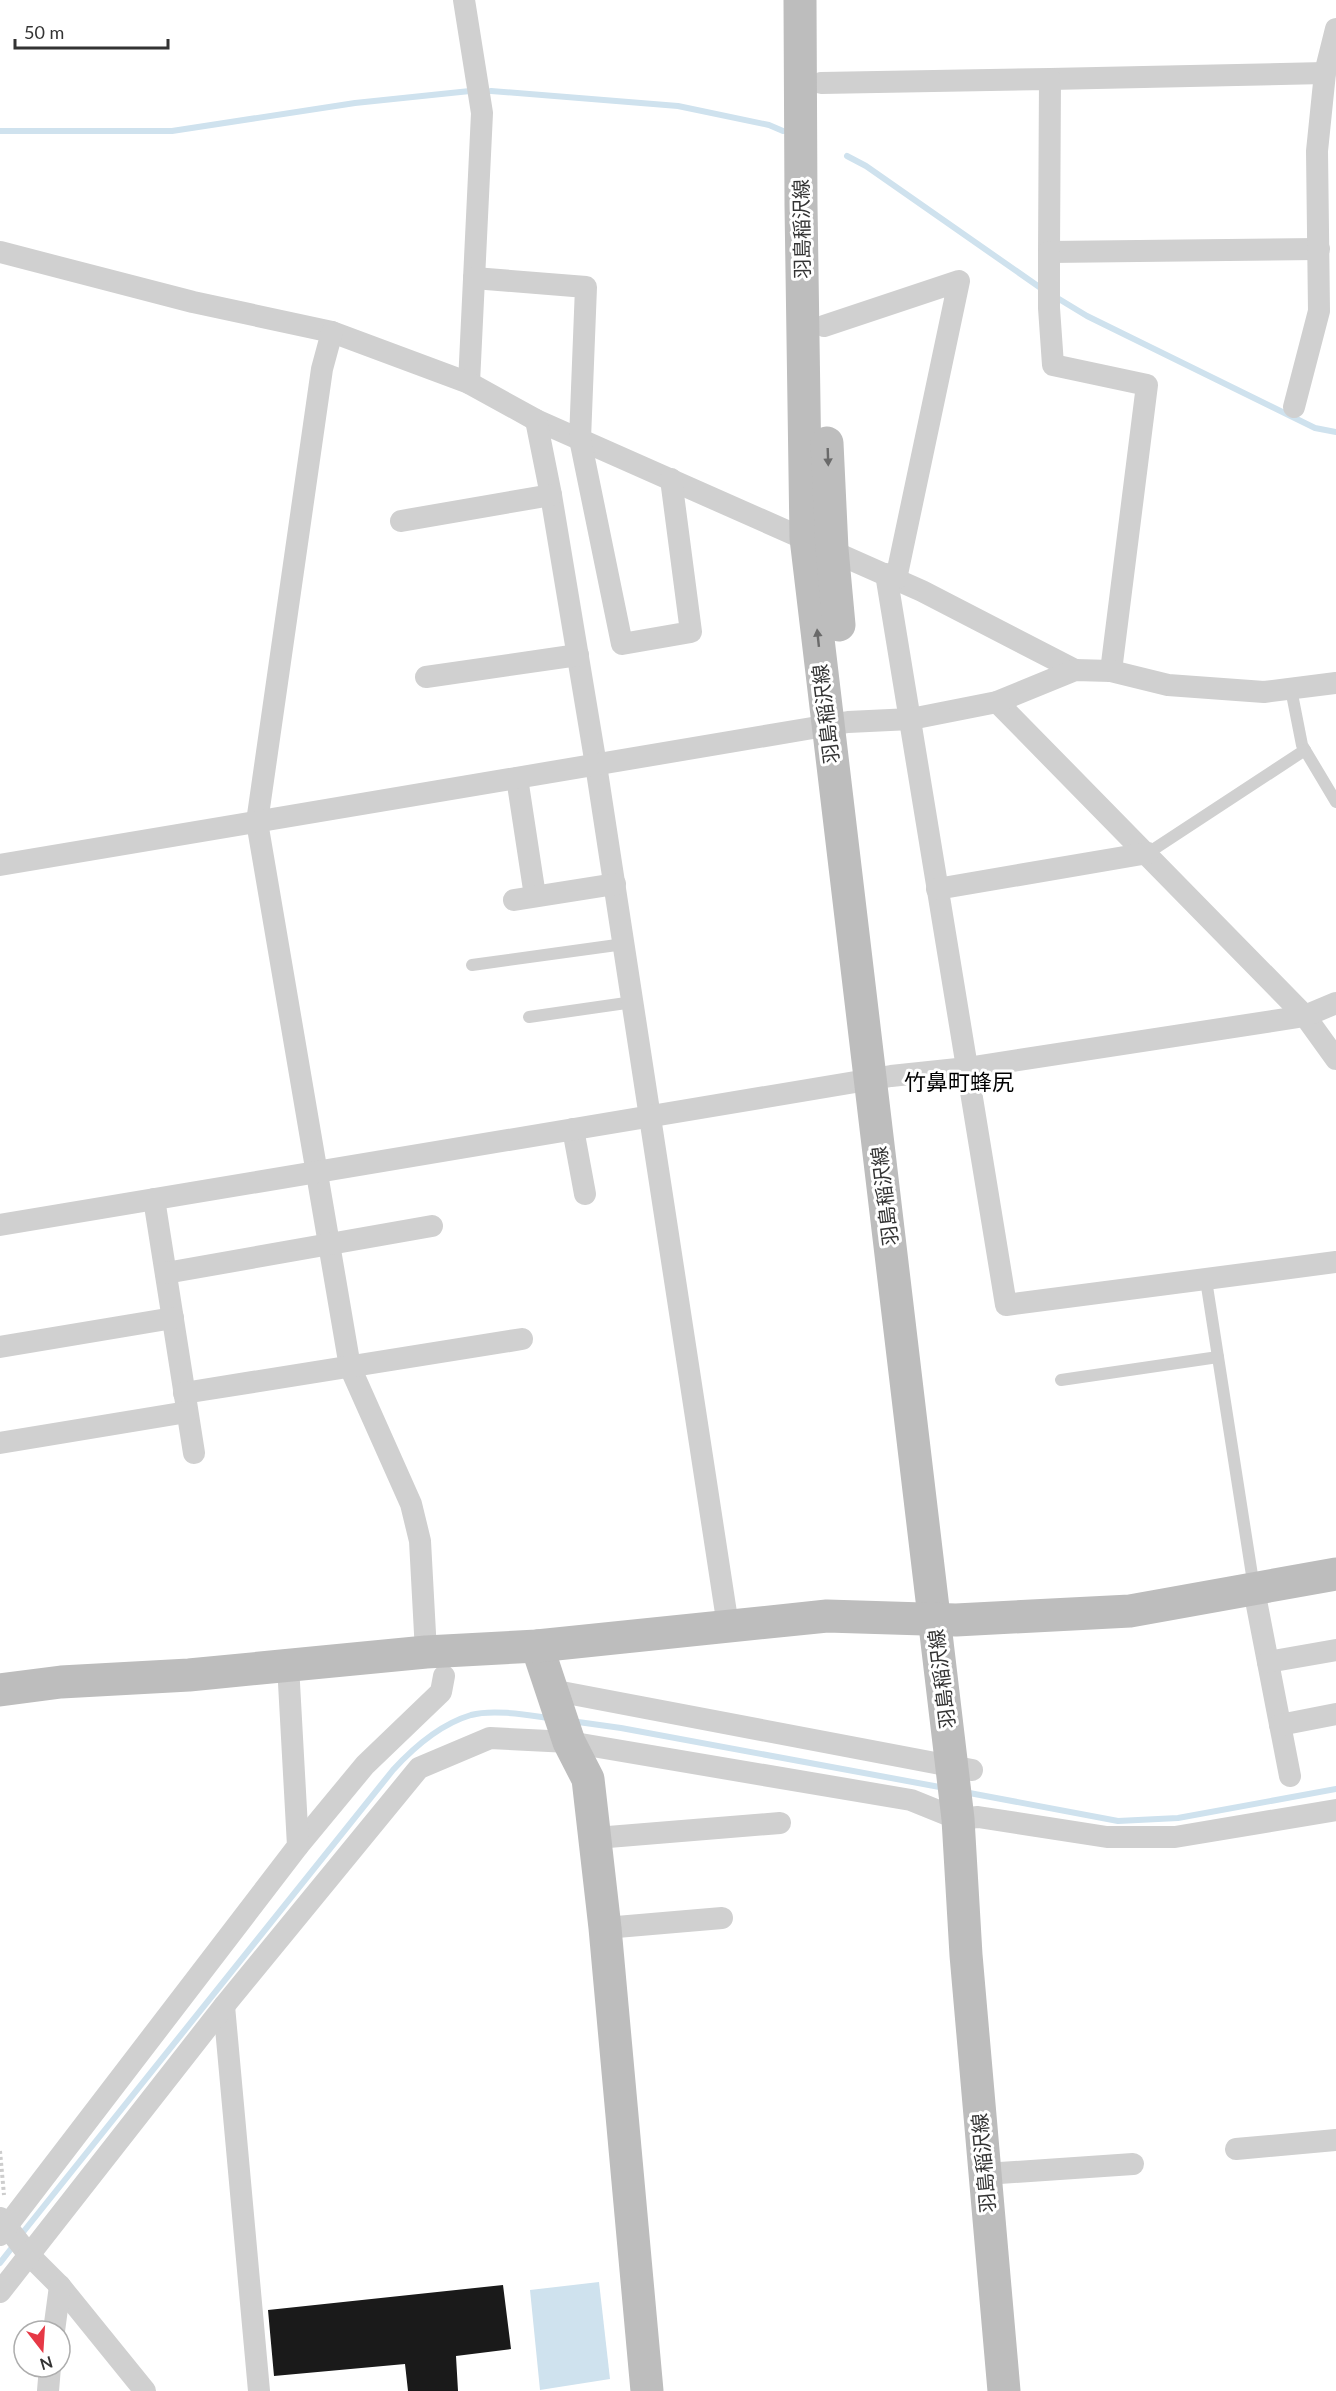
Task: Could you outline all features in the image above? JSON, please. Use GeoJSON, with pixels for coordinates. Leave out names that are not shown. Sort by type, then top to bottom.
{"type":"FeatureCollection","features":[{"type":"Feature","properties":{"kind":"main road","name":"羽島稲沢線"},"geometry":{"type":"LineString","coordinates":[[800,0],[801,205],[819,544],[837,724],[965,1793],[995,2174],[1004,2391]]}},
{"type":"Feature","properties":{"kind":"main road","name":"羽島稲沢線"},"geometry":{"type":"LineString","coordinates":[[819,544],[824,326],[821,0]]}},
{"type":"Feature","properties":{"kind":"main road"},"geometry":{"type":"LineString","coordinates":[[0,1690],[62,1682],[189,1675],[288,1665],[435,1664],[537,1646],[827,1616],[945,1620],[1130,1611],[1336,1574]]}},
{"type":"Feature","properties":{"kind":"main road"},"geometry":{"type":"LineString","coordinates":[[537,1646],[561,1718],[588,1779],[605,1928],[647,2391]]}},
{"type":"Feature","properties":{"kind":"main road","name":"羽島稲沢線"},"geometry":{"type":"LineString","coordinates":[[995,2174],[1024,2391]]}},
{"type":"Feature","properties":{"kind":"street"},"geometry":{"type":"LineString","coordinates":[[464,0],[482,113],[469,383]]}},
{"type":"Feature","properties":{"kind":"street"},"geometry":{"type":"LineString","coordinates":[[1294,407],[1319,311],[1317,151],[1325,73],[1336,29]]}},
{"type":"Feature","properties":{"kind":"street"},"geometry":{"type":"LineString","coordinates":[[821,83],[1325,73]]}},
{"type":"Feature","properties":{"kind":"street"},"geometry":{"type":"LineString","coordinates":[[1050,79],[1049,308],[1053,365],[1148,385],[1111,671]]}},
{"type":"Feature","properties":{"kind":"street"},"geometry":{"type":"LineString","coordinates":[[1049,252],[1319,249]]}},
{"type":"Feature","properties":{"kind":"street"},"geometry":{"type":"LineString","coordinates":[[1,252],[193,302],[332,332],[469,383],[536,420],[891,576],[1075,670]]}},
{"type":"Feature","properties":{"kind":"street"},"geometry":{"type":"LineString","coordinates":[[474,278],[586,287],[580,439],[622,644],[691,632],[671,479]]}},
{"type":"Feature","properties":{"kind":"street"},"geometry":{"type":"LineString","coordinates":[[824,326],[959,281],[891,576],[937,889],[1006,1305],[1336,1262]]}},
{"type":"Feature","properties":{"kind":"street"},"geometry":{"type":"LineString","coordinates":[[0,2292],[12,2236],[298,1846],[365,1765],[441,1692],[435,1664],[420,1541],[411,1504],[350,1366],[319,1172],[257,822],[322,369],[332,332]]}},
{"type":"Feature","properties":{"kind":"street"},"geometry":{"type":"LineString","coordinates":[[536,420],[551,495],[615,884],[728,1626]]}},
{"type":"Feature","properties":{"kind":"street"},"geometry":{"type":"LineString","coordinates":[[401,521],[551,495]]}},
{"type":"Feature","properties":{"kind":"street"},"geometry":{"type":"LineString","coordinates":[[426,677],[578,655]]}},
{"type":"Feature","properties":{"kind":"street"},"geometry":{"type":"LineString","coordinates":[[0,865],[837,724],[911,719],[997,702],[1075,670],[1111,671],[1168,685],[1264,692],[1336,683]]}},
{"type":"Feature","properties":{"kind":"street"},"geometry":{"type":"LineString","coordinates":[[997,702],[1305,1016],[1336,1059]]}},
{"type":"Feature","properties":{"kind":"street"},"geometry":{"type":"LineString","coordinates":[[517,778],[524,898],[615,884]]}},
{"type":"Feature","properties":{"kind":"street"},"geometry":{"type":"LineString","coordinates":[[937,889],[1148,854]]}},
{"type":"Feature","properties":{"kind":"street"},"geometry":{"type":"LineString","coordinates":[[0,1225],[881,1078],[967,1068],[1305,1016],[1336,1003]]}},
{"type":"Feature","properties":{"kind":"street"},"geometry":{"type":"LineString","coordinates":[[573,1130],[585,1194]]}},
{"type":"Feature","properties":{"kind":"street"},"geometry":{"type":"LineString","coordinates":[[154,1199],[194,1454]]}},
{"type":"Feature","properties":{"kind":"street"},"geometry":{"type":"LineString","coordinates":[[166,1273],[432,1226]]}},
{"type":"Feature","properties":{"kind":"street"},"geometry":{"type":"LineString","coordinates":[[0,1347],[173,1318]]}},
{"type":"Feature","properties":{"kind":"street"},"geometry":{"type":"LineString","coordinates":[[0,1443],[350,1366],[522,1339]]}},
{"type":"Feature","properties":{"kind":"street"},"geometry":{"type":"LineString","coordinates":[[1254,1590],[1290,1776]]}},
{"type":"Feature","properties":{"kind":"street"},"geometry":{"type":"LineString","coordinates":[[1268,1662],[1336,1650]]}},
{"type":"Feature","properties":{"kind":"street"},"geometry":{"type":"LineString","coordinates":[[288,1665],[298,1846]]}},
{"type":"Feature","properties":{"kind":"street"},"geometry":{"type":"LineString","coordinates":[[1280,1725],[1336,1714]]}},
{"type":"Feature","properties":{"kind":"street"},"geometry":{"type":"LineString","coordinates":[[561,1718],[911,1800],[965,1793]]}},
{"type":"Feature","properties":{"kind":"street"},"geometry":{"type":"LineString","coordinates":[[12,2236],[224,2006],[419,1768],[490,1738],[561,1718],[965,1793],[1107,1837],[1175,1837],[1336,1809]]}},
{"type":"Feature","properties":{"kind":"street"},"geometry":{"type":"LineString","coordinates":[[596,1838],[780,1823]]}},
{"type":"Feature","properties":{"kind":"street"},"geometry":{"type":"LineString","coordinates":[[605,1928],[722,1918]]}},
{"type":"Feature","properties":{"kind":"street"},"geometry":{"type":"LineString","coordinates":[[224,2006],[259,2391]]}},
{"type":"Feature","properties":{"kind":"street"},"geometry":{"type":"LineString","coordinates":[[1236,2149],[1336,2140]]}},
{"type":"Feature","properties":{"kind":"street"},"geometry":{"type":"LineString","coordinates":[[995,2174],[1133,2164]]}},
{"type":"Feature","properties":{"kind":"street"},"geometry":{"type":"LineString","coordinates":[[12,2236],[60,2286],[145,2391]]}},
{"type":"Feature","properties":{"kind":"street"},"geometry":{"type":"LineString","coordinates":[[56,2319],[60,2286]]}},
{"type":"Feature","properties":{"kind":"lane"},"geometry":{"type":"LineString","coordinates":[[1291,689],[1302,745],[1336,802]]}},
{"type":"Feature","properties":{"kind":"lane"},"geometry":{"type":"LineString","coordinates":[[1148,854],[1305,750]]}},
{"type":"Feature","properties":{"kind":"lane"},"geometry":{"type":"LineString","coordinates":[[472,965],[624,944]]}},
{"type":"Feature","properties":{"kind":"lane"},"geometry":{"type":"LineString","coordinates":[[529,1017],[633,1002]]}},
{"type":"Feature","properties":{"kind":"lane"},"geometry":{"type":"LineString","coordinates":[[1206,1280],[1254,1590]]}},
{"type":"Feature","properties":{"kind":"lane"},"geometry":{"type":"LineString","coordinates":[[1061,1380],[1218,1357]]}},
{"type":"Feature","properties":{"kind":"path"},"geometry":{"type":"LineString","coordinates":[[0,2151],[12,2236]]}},
{"type":"Feature","properties":{"kind":"water"},"geometry":{"type":"Polygon","coordinates":[[[599,2282],[610,2379],[540,2390],[530,2290],[599,2282]]]}},
{"type":"Feature","properties":{"kind":"building"},"geometry":{"type":"Polygon","coordinates":[[[503,2285],[511,2349],[456,2356],[458,2391],[408,2391],[405,2364],[274,2376],[268,2310],[503,2285]]]}},
{"type":"Feature","properties":{"kind":"waterway"},"geometry":{"type":"LineString","coordinates":[[0,131],[172,131],[355,103],[470,91]]}},
{"type":"Feature","properties":{"kind":"waterway"},"geometry":{"type":"LineString","coordinates":[[491,91],[678,106],[769,125],[783,131]]}},
{"type":"Feature","properties":{"kind":"waterway"},"geometry":{"type":"LineString","coordinates":[[847,156],[866,166],[1045,291]]}},
{"type":"Feature","properties":{"kind":"waterway"},"geometry":{"type":"LineString","coordinates":[[1054,296],[1087,316],[1315,428],[1336,432]]}},
{"type":"Feature","properties":{"kind":"waterway"},"geometry":{"type":"LineString","coordinates":[[20,2236],[401,1761],[439,1730],[471,1715],[500,1713],[549,1718]]}},
{"type":"Feature","properties":{"kind":"waterway"},"geometry":{"type":"LineString","coordinates":[[571,1721],[621,1728],[945,1788]]}},
{"type":"Feature","properties":{"kind":"waterway"},"geometry":{"type":"LineString","coordinates":[[964,1792],[1118,1821],[1178,1818],[1336,1789]]}},
{"type":"Feature","properties":{"kind":"waterway"},"geometry":{"type":"LineString","coordinates":[[0,2263],[14,2245]]}},
{"type":"Feature","properties":{"kind":"district","name":"竹鼻町蜂尻"},"geometry":{"type":"Point","coordinates":[959,1082]}}]}
